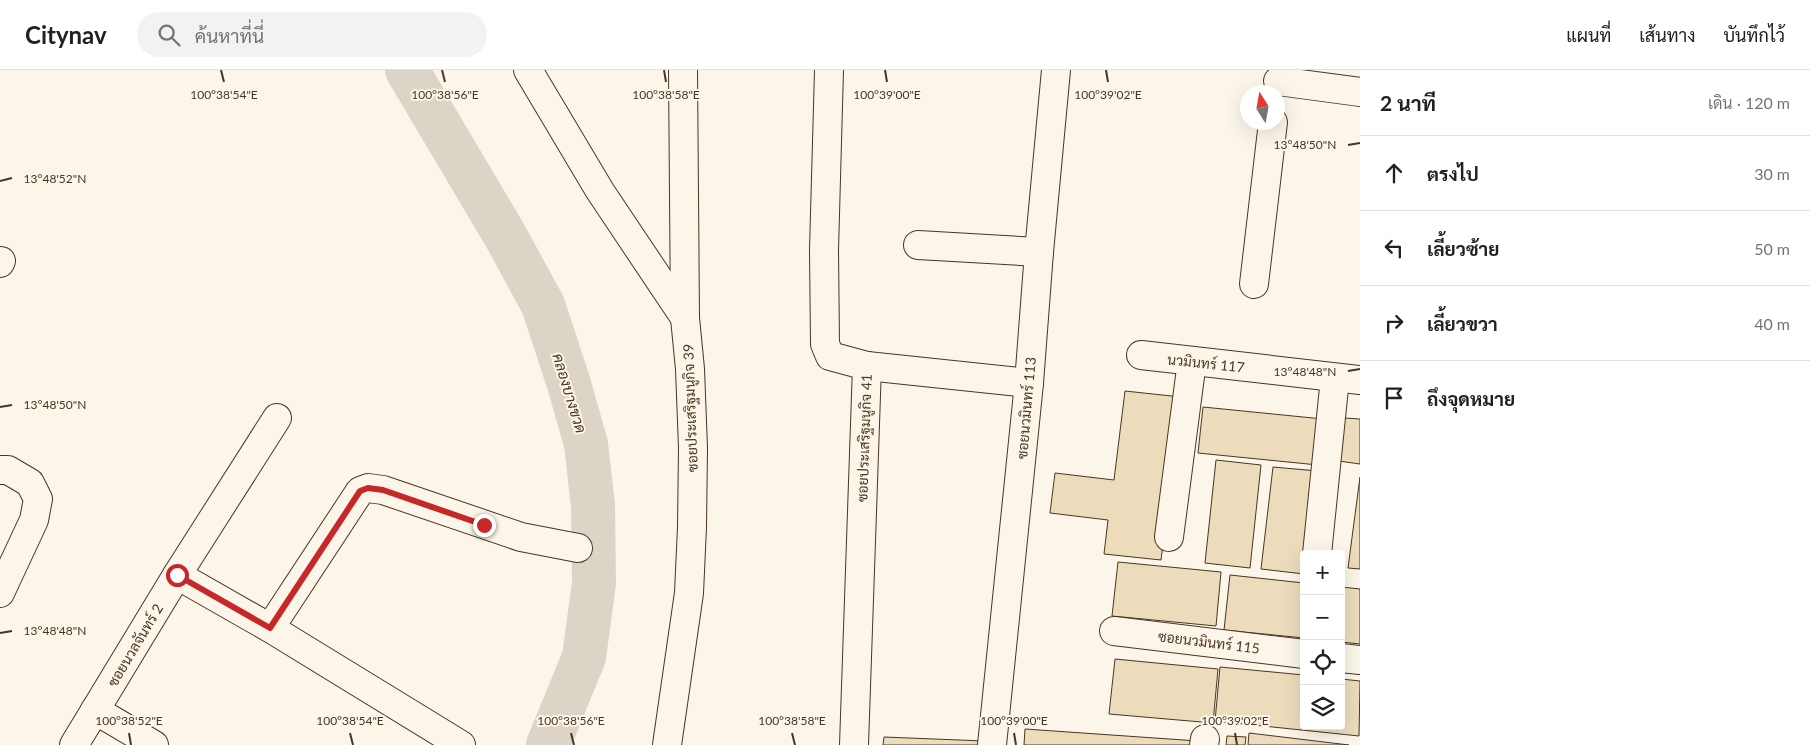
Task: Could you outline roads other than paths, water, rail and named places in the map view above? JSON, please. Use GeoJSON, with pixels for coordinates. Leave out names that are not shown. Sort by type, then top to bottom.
{"type":"FeatureCollection","features":[{"type":"Feature","properties":{"kind":"street"},"geometry":{"type":"LineString","coordinates":[[528,70],[600,190],[684,318]]}},
{"type":"Feature","properties":{"kind":"street","name":"ซอยประเสริฐมนูกิจ 39"},"geometry":{"type":"LineString","coordinates":[[667,745],[690,593],[693,448],[690,369],[684,318],[683,70]]}},
{"type":"Feature","properties":{"kind":"street","name":"ซอยประเสริฐมนูกิจ 41"},"geometry":{"type":"LineString","coordinates":[[829,70],[824,250],[825,344],[830,356],[867,366],[854,745]]}},
{"type":"Feature","properties":{"kind":"street","name":"ซอยนวมินทร์ 113"},"geometry":{"type":"LineString","coordinates":[[992,745],[1029,383],[1056,70]]}},
{"type":"Feature","properties":{"kind":"street"},"geometry":{"type":"LineString","coordinates":[[1278,81],[1360,92]]}},
{"type":"Feature","properties":{"kind":"street"},"geometry":{"type":"LineString","coordinates":[[1254,284],[1273,130]]}},
{"type":"Feature","properties":{"kind":"street"},"geometry":{"type":"LineString","coordinates":[[918,245],[1039,252]]}},
{"type":"Feature","properties":{"kind":"street","name":"นวมินทร์ 117"},"geometry":{"type":"LineString","coordinates":[[1141,356],[1348,379]]}},
{"type":"Feature","properties":{"kind":"street"},"geometry":{"type":"LineString","coordinates":[[1169,537],[1192,361]]}},
{"type":"Feature","properties":{"kind":"street"},"geometry":{"type":"LineString","coordinates":[[867,366],[1029,383]]}},
{"type":"Feature","properties":{"kind":"street"},"geometry":{"type":"LineString","coordinates":[[1317,550],[1348,379]]}},
{"type":"Feature","properties":{"kind":"street","name":"ซอยนวลจันทร์ 2"},"geometry":{"type":"LineString","coordinates":[[74,745],[177,575],[277,418]]}},
{"type":"Feature","properties":{"kind":"street"},"geometry":{"type":"LineString","coordinates":[[0,470],[8,470],[30,483],[38,499],[34,520],[0,592]]}},
{"type":"Feature","properties":{"kind":"street"},"geometry":{"type":"LineString","coordinates":[[270,628],[360,491],[368,488],[383,490],[521,536],[578,548]]}},
{"type":"Feature","properties":{"kind":"street"},"geometry":{"type":"LineString","coordinates":[[177,575],[270,628],[461,745]]}},
{"type":"Feature","properties":{"kind":"street","name":"ซอยนวมินทร์ 115"},"geometry":{"type":"LineString","coordinates":[[1114,631],[1300,654]]}},
{"type":"Feature","properties":{"kind":"street"},"geometry":{"type":"LineString","coordinates":[[1345,658],[1360,660]]}},
{"type":"Feature","properties":{"kind":"street"},"geometry":{"type":"LineString","coordinates":[[95,710],[154,745]]}},
{"type":"Feature","properties":{"kind":"waterway","name":"คลองบางขวด"},"geometry":{"type":"LineString","coordinates":[[407,70],[506,237],[543,305],[586,444],[593,506],[594,583],[584,657],[548,745]]}}]}
